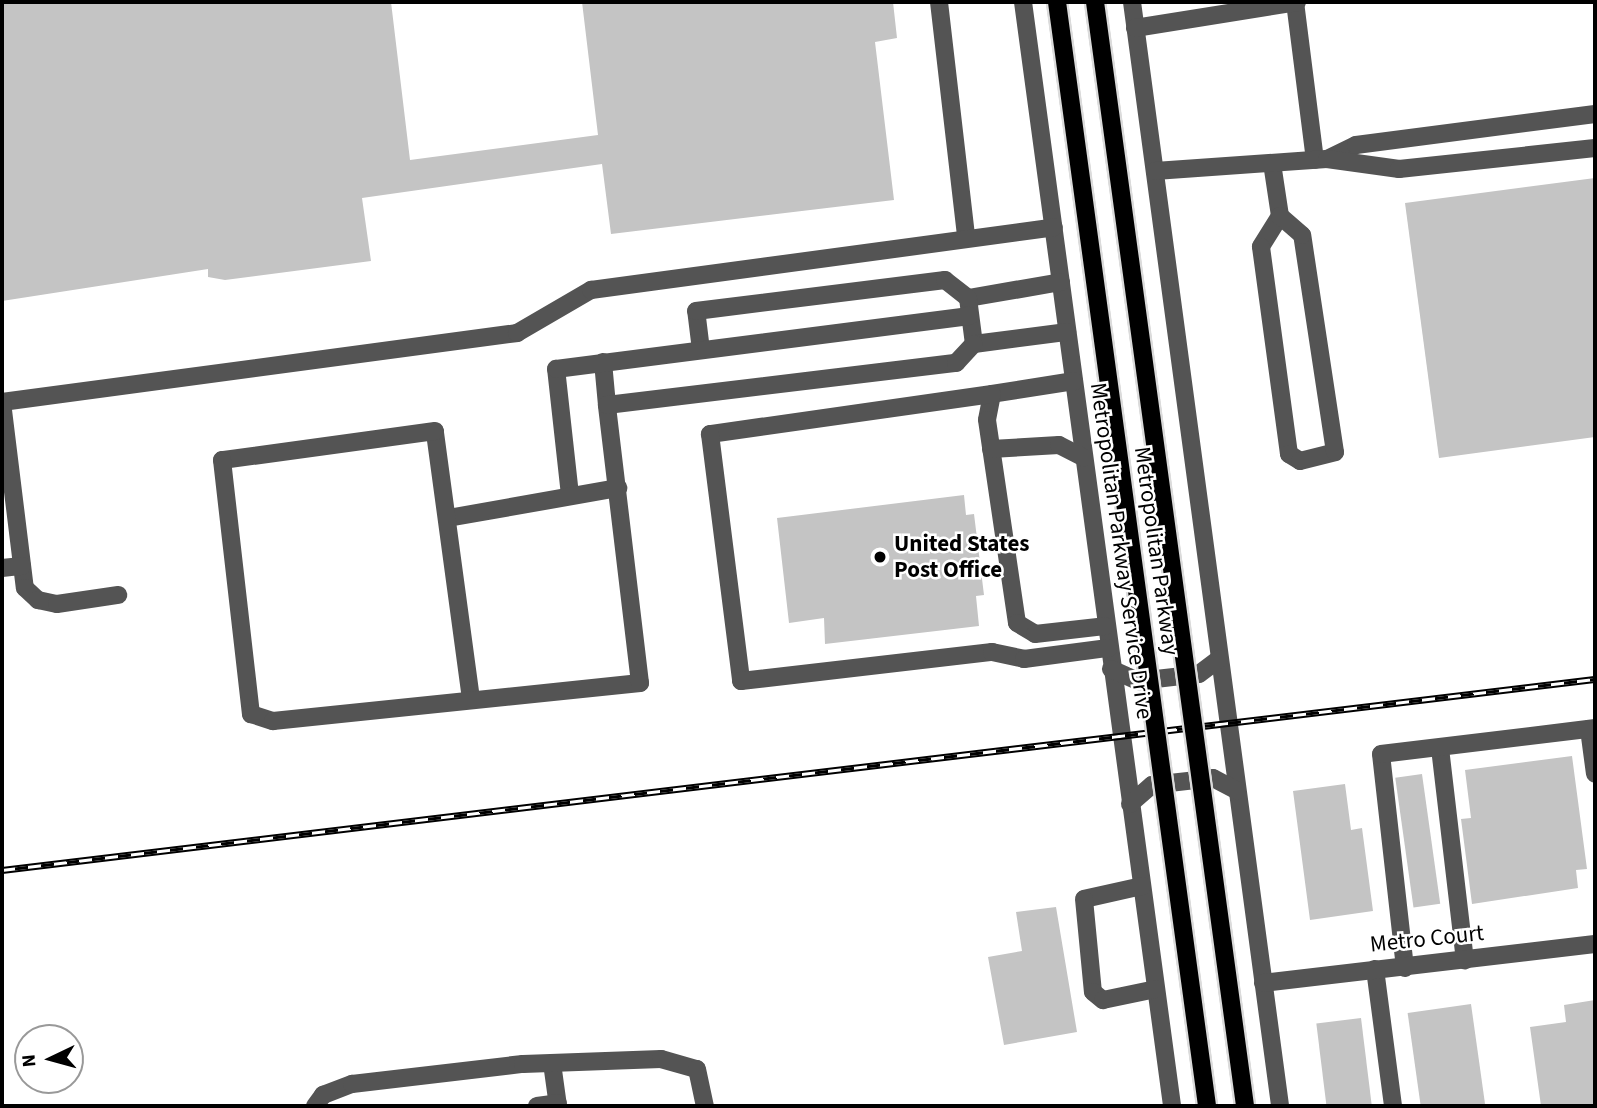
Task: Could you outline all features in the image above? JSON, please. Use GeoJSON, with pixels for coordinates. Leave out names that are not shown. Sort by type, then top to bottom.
{"type":"FeatureCollection","features":[{"type":"Feature","properties":{"kind":"main road","name":"Metropolitan Parkway"},"geometry":{"type":"LineString","coordinates":[[1057,2],[1207,1106]]}},
{"type":"Feature","properties":{"kind":"main road","name":"Metropolitan Parkway"},"geometry":{"type":"LineString","coordinates":[[1095,2],[1245,1106]]}},
{"type":"Feature","properties":{"kind":"street"},"geometry":{"type":"LineString","coordinates":[[939,2],[966,237]]}},
{"type":"Feature","properties":{"kind":"street","name":"Metropolitan Parkway Service Drive"},"geometry":{"type":"LineString","coordinates":[[1023,2],[1108,649],[1172,1106]]}},
{"type":"Feature","properties":{"kind":"street"},"geometry":{"type":"LineString","coordinates":[[1132,2],[1280,1106]]}},
{"type":"Feature","properties":{"kind":"street"},"geometry":{"type":"LineString","coordinates":[[1135,28],[1251,7],[1296,2],[1321,159]]}},
{"type":"Feature","properties":{"kind":"street"},"geometry":{"type":"LineString","coordinates":[[1321,159],[1356,145],[1595,114]]}},
{"type":"Feature","properties":{"kind":"street"},"geometry":{"type":"LineString","coordinates":[[1155,171],[1321,159],[1399,169],[1587,148],[1575,116]]}},
{"type":"Feature","properties":{"kind":"street"},"geometry":{"type":"LineString","coordinates":[[1272,163],[1280,216],[1261,247],[1289,454],[1300,461],[1329,457],[1334,441],[1302,234],[1280,216]]}},
{"type":"Feature","properties":{"kind":"street"},"geometry":{"type":"LineString","coordinates":[[118,595],[57,604],[38,600],[25,588],[2,402],[517,333],[591,290],[1054,227]]}},
{"type":"Feature","properties":{"kind":"street"},"geometry":{"type":"LineString","coordinates":[[701,350],[696,311],[946,279],[969,307],[974,344]]}},
{"type":"Feature","properties":{"kind":"street"},"geometry":{"type":"LineString","coordinates":[[570,495],[556,369],[701,350],[969,307],[1061,282]]}},
{"type":"Feature","properties":{"kind":"street"},"geometry":{"type":"LineString","coordinates":[[607,405],[956,363],[974,344],[1067,332]]}},
{"type":"Feature","properties":{"kind":"street"},"geometry":{"type":"LineString","coordinates":[[471,699],[435,431],[222,460],[251,714],[273,721],[640,684],[603,362]]}},
{"type":"Feature","properties":{"kind":"street"},"geometry":{"type":"LineString","coordinates":[[1074,381],[710,433],[741,681],[992,652],[1008,656],[1108,649]]}},
{"type":"Feature","properties":{"kind":"street"},"geometry":{"type":"LineString","coordinates":[[992,394],[991,449],[1013,614],[1023,630]]}},
{"type":"Feature","properties":{"kind":"street"},"geometry":{"type":"LineString","coordinates":[[991,449],[1059,445],[1084,458]]}},
{"type":"Feature","properties":{"kind":"street"},"geometry":{"type":"LineString","coordinates":[[448,518],[618,488]]}},
{"type":"Feature","properties":{"kind":"street"},"geometry":{"type":"LineString","coordinates":[[2,568],[22,566]]}},
{"type":"Feature","properties":{"kind":"street"},"geometry":{"type":"LineString","coordinates":[[1023,630],[1105,626]]}},
{"type":"Feature","properties":{"kind":"street"},"geometry":{"type":"LineString","coordinates":[[1008,656],[1023,630]]}},
{"type":"Feature","properties":{"kind":"street"},"geometry":{"type":"LineString","coordinates":[[1111,669],[1138,681],[1199,674],[1219,659]]}},
{"type":"Feature","properties":{"kind":"street"},"geometry":{"type":"LineString","coordinates":[[1405,968],[1377,762],[1381,754],[1592,729],[1595,774]]}},
{"type":"Feature","properties":{"kind":"street"},"geometry":{"type":"LineString","coordinates":[[1440,748],[1465,961]]}},
{"type":"Feature","properties":{"kind":"street"},"geometry":{"type":"LineString","coordinates":[[1130,804],[1152,785],[1213,778],[1237,791]]}},
{"type":"Feature","properties":{"kind":"street"},"geometry":{"type":"LineString","coordinates":[[1142,886],[1084,899],[1093,992],[1103,1000],[1156,989]]}},
{"type":"Feature","properties":{"kind":"street","name":"Metro Court"},"geometry":{"type":"LineString","coordinates":[[1263,983],[1595,944]]}},
{"type":"Feature","properties":{"kind":"street"},"geometry":{"type":"LineString","coordinates":[[1375,969],[1393,1106]]}},
{"type":"Feature","properties":{"kind":"street"},"geometry":{"type":"LineString","coordinates":[[315,1106],[323,1095],[352,1084],[552,1063],[679,1060],[697,1069],[705,1106]]}},
{"type":"Feature","properties":{"kind":"street"},"geometry":{"type":"LineString","coordinates":[[537,1106],[558,1105],[552,1063]]}},
{"type":"Feature","properties":{"kind":"building"},"geometry":{"type":"Polygon","coordinates":[[[2,2],[391,2],[410,160],[598,135],[582,2],[893,2],[897,38],[875,42],[894,200],[611,234],[602,164],[362,198],[371,261],[225,280],[208,277],[208,269],[2,301],[2,2]]]}},
{"type":"Feature","properties":{"kind":"building"},"geometry":{"type":"Polygon","coordinates":[[[1595,178],[1595,437],[1439,458],[1405,203],[1595,178]]]}},
{"type":"Feature","properties":{"kind":"building","name":"United States Post Office"},"geometry":{"type":"Polygon","coordinates":[[[964,495],[966,515],[974,514],[984,595],[976,596],[979,626],[825,644],[824,618],[789,623],[777,518],[964,495]]]}},
{"type":"Feature","properties":{"kind":"building"},"geometry":{"type":"Polygon","coordinates":[[[1572,756],[1587,869],[1576,870],[1578,888],[1472,904],[1461,819],[1471,818],[1465,770],[1572,756]]]}},
{"type":"Feature","properties":{"kind":"building"},"geometry":{"type":"Polygon","coordinates":[[[1422,774],[1440,904],[1413,907],[1395,778],[1422,774]]]}},
{"type":"Feature","properties":{"kind":"building"},"geometry":{"type":"Polygon","coordinates":[[[1345,784],[1351,830],[1362,828],[1373,911],[1310,920],[1293,791],[1345,784]]]}},
{"type":"Feature","properties":{"kind":"building"},"geometry":{"type":"Polygon","coordinates":[[[1056,907],[1077,1032],[1004,1045],[988,957],[1022,951],[1016,912],[1056,907]]]}},
{"type":"Feature","properties":{"kind":"building"},"geometry":{"type":"Polygon","coordinates":[[[1595,1000],[1595,1104],[1541,1106],[1530,1027],[1566,1022],[1564,1005],[1595,1000]]]}},
{"type":"Feature","properties":{"kind":"building"},"geometry":{"type":"Polygon","coordinates":[[[1471,1004],[1485,1106],[1421,1106],[1408,1013],[1471,1004]]]}},
{"type":"Feature","properties":{"kind":"building"},"geometry":{"type":"Polygon","coordinates":[[[1361,1018],[1372,1106],[1326,1106],[1316,1023],[1361,1018]]]}},
{"type":"Feature","properties":{"kind":"railway"},"geometry":{"type":"LineString","coordinates":[[2,870],[1595,679]]}},
{"type":"Feature","properties":{"kind":"place","name":"United States Post Office"},"geometry":{"type":"Point","coordinates":[880,557]}}]}
